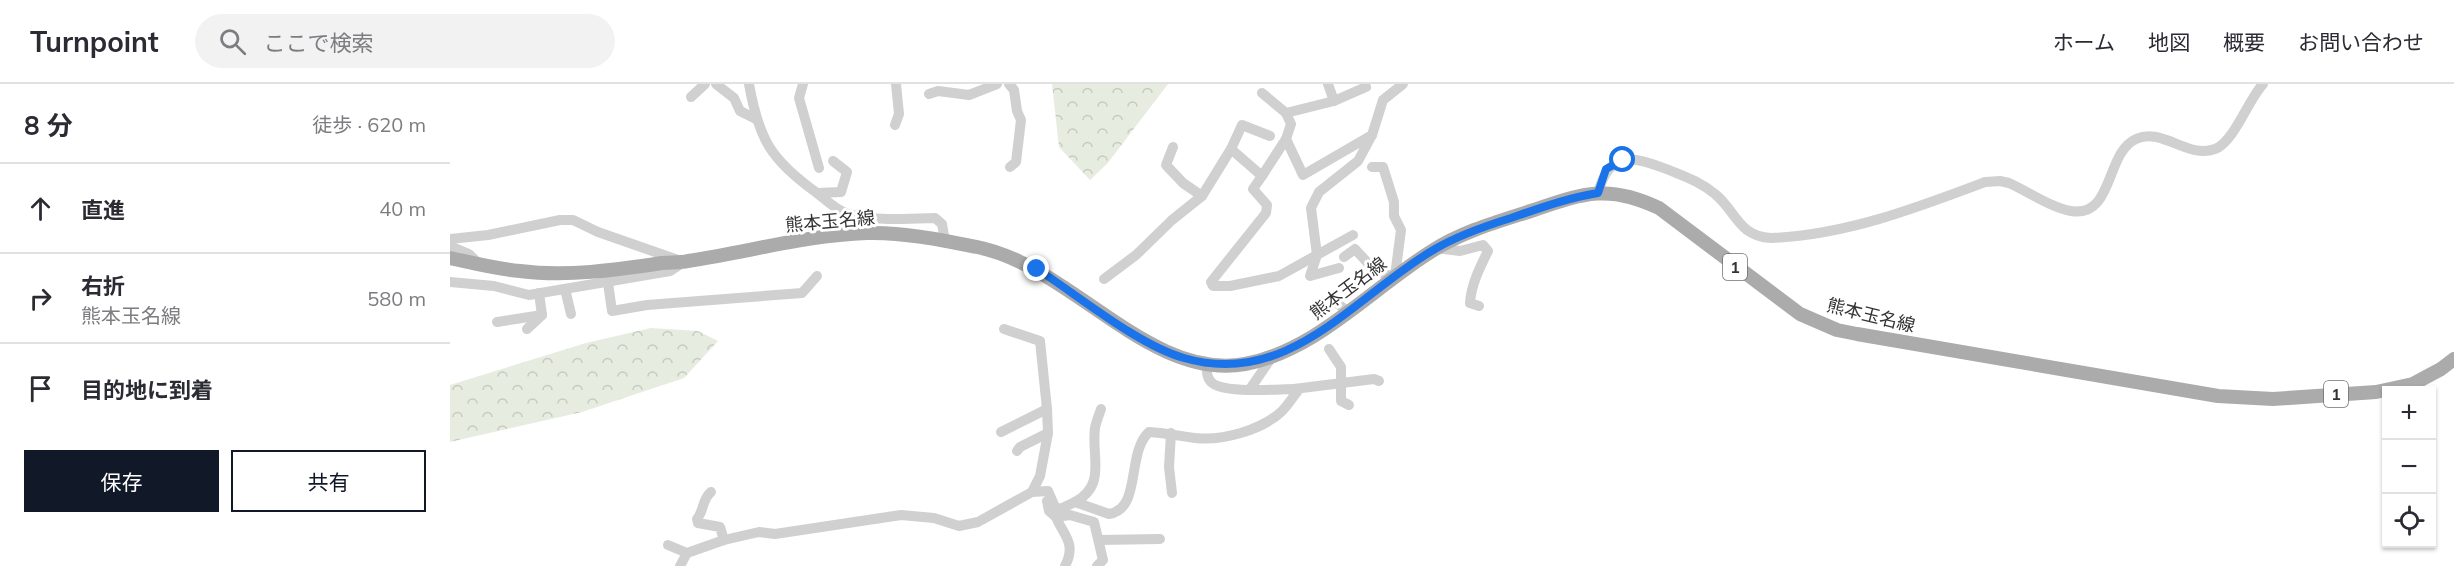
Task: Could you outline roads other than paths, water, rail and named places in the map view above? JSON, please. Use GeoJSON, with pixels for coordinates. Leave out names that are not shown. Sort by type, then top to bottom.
{"type":"FeatureCollection","features":[{"type":"Feature","properties":{"kind":"main road","name":"熊本玉名線"},"geometry":{"type":"LineString","coordinates":[[450,258],[521,272],[557,273],[607,271],[684,262],[818,238],[868,233],[945,241],[981,247],[1037,269],[1157,347],[1182,358],[1207,364],[1241,364],[1272,357],[1302,344],[1436,248],[1479,228],[1568,198],[1598,193],[1634,196],[1659,208],[1682,223],[1773,296],[1800,314],[1837,330],[2218,396],[2273,399],[2376,392],[2412,384],[2441,369],[2454,359]]}},
{"type":"Feature","properties":{"kind":"street"},"geometry":{"type":"LineString","coordinates":[[691,97],[705,84]]}},
{"type":"Feature","properties":{"kind":"street"},"geometry":{"type":"LineString","coordinates":[[716,84],[734,98],[740,111],[756,118]]}},
{"type":"Feature","properties":{"kind":"street"},"geometry":{"type":"LineString","coordinates":[[749,84],[760,130],[772,153],[784,168],[845,213],[899,220],[935,218],[942,224],[945,241]]}},
{"type":"Feature","properties":{"kind":"street"},"geometry":{"type":"LineString","coordinates":[[803,84],[799,98],[819,168]]}},
{"type":"Feature","properties":{"kind":"street"},"geometry":{"type":"LineString","coordinates":[[895,125],[899,114],[896,84]]}},
{"type":"Feature","properties":{"kind":"street"},"geometry":{"type":"LineString","coordinates":[[928,94],[960,89],[969,95],[997,84]]}},
{"type":"Feature","properties":{"kind":"street"},"geometry":{"type":"LineString","coordinates":[[1010,84],[1014,90],[1017,111],[1022,120],[1016,162],[1010,167]]}},
{"type":"Feature","properties":{"kind":"street"},"geometry":{"type":"LineString","coordinates":[[1328,84],[1334,101]]}},
{"type":"Feature","properties":{"kind":"street"},"geometry":{"type":"LineString","coordinates":[[1286,113],[1334,101],[1366,87],[1365,84]]}},
{"type":"Feature","properties":{"kind":"street"},"geometry":{"type":"LineString","coordinates":[[1372,167],[1383,167],[1394,202],[1394,216],[1401,230],[1395,276],[1376,272],[1355,249],[1341,262],[1310,276],[1317,255],[1311,208],[1319,192],[1358,161],[1372,135],[1383,100],[1403,84]]}},
{"type":"Feature","properties":{"kind":"street"},"geometry":{"type":"LineString","coordinates":[[1598,193],[1606,169],[1615,163],[1632,158],[1646,160],[1697,181],[1721,199],[1741,225],[1750,233],[1760,237],[1785,237],[1864,224],[1993,181],[2009,183],[2060,208],[2074,212],[2083,210],[2101,198],[2108,186],[2118,155],[2124,146],[2146,135],[2204,152],[2217,148],[2227,140],[2259,85]]}},
{"type":"Feature","properties":{"kind":"street"},"geometry":{"type":"LineString","coordinates":[[1262,93],[1286,113],[1291,124],[1286,139],[1253,189],[1267,205],[1266,213],[1211,282],[1213,286],[1230,286],[1279,276],[1353,235]]}},
{"type":"Feature","properties":{"kind":"street"},"geometry":{"type":"LineString","coordinates":[[1104,279],[1136,255],[1172,220],[1202,196],[1231,150],[1242,125],[1270,136]]}},
{"type":"Feature","properties":{"kind":"street"},"geometry":{"type":"LineString","coordinates":[[1286,139],[1304,175],[1372,135]]}},
{"type":"Feature","properties":{"kind":"street"},"geometry":{"type":"LineString","coordinates":[[1173,147],[1166,165],[1183,183],[1202,196]]}},
{"type":"Feature","properties":{"kind":"street"},"geometry":{"type":"LineString","coordinates":[[1231,150],[1262,176]]}},
{"type":"Feature","properties":{"kind":"street"},"geometry":{"type":"LineString","coordinates":[[817,193],[841,192],[847,172],[833,161]]}},
{"type":"Feature","properties":{"kind":"street"},"geometry":{"type":"LineString","coordinates":[[450,239],[489,235],[560,220],[573,220],[598,232],[684,262]]}},
{"type":"Feature","properties":{"kind":"street"},"geometry":{"type":"LineString","coordinates":[[1436,248],[1460,251],[1483,245],[1488,251],[1478,271],[1470,297],[1470,303],[1479,306]]}},
{"type":"Feature","properties":{"kind":"street"},"geometry":{"type":"LineString","coordinates":[[450,246],[469,254],[479,264]]}},
{"type":"Feature","properties":{"kind":"street"},"geometry":{"type":"LineString","coordinates":[[450,282],[495,286],[529,295],[670,271],[684,262]]}},
{"type":"Feature","properties":{"kind":"street"},"geometry":{"type":"LineString","coordinates":[[608,283],[612,311],[656,299],[802,293],[817,276]]}},
{"type":"Feature","properties":{"kind":"street"},"geometry":{"type":"LineString","coordinates":[[565,289],[571,314]]}},
{"type":"Feature","properties":{"kind":"street"},"geometry":{"type":"LineString","coordinates":[[539,293],[542,315]]}},
{"type":"Feature","properties":{"kind":"street"},"geometry":{"type":"LineString","coordinates":[[1321,306],[1333,300],[1347,311]]}},
{"type":"Feature","properties":{"kind":"street"},"geometry":{"type":"LineString","coordinates":[[497,322],[542,315]]}},
{"type":"Feature","properties":{"kind":"street"},"geometry":{"type":"LineString","coordinates":[[527,329],[542,315]]}},
{"type":"Feature","properties":{"kind":"street"},"geometry":{"type":"LineString","coordinates":[[1004,329],[1040,341],[1048,434],[1037,492],[1049,511],[1056,517],[1059,526],[1067,533],[1069,546],[1065,566]]}},
{"type":"Feature","properties":{"kind":"street"},"geometry":{"type":"LineString","coordinates":[[1329,350],[1341,368],[1341,401],[1349,405]]}},
{"type":"Feature","properties":{"kind":"street"},"geometry":{"type":"LineString","coordinates":[[1250,389],[1272,357]]}},
{"type":"Feature","properties":{"kind":"street"},"geometry":{"type":"LineString","coordinates":[[1207,364],[1207,376],[1213,384],[1226,388],[1294,389],[1379,381]]}},
{"type":"Feature","properties":{"kind":"street"},"geometry":{"type":"LineString","coordinates":[[1075,502],[1109,514],[1121,509],[1128,501],[1138,447],[1142,438],[1149,432],[1197,438],[1222,436],[1249,430],[1269,422],[1283,410],[1297,392],[1294,389]]}},
{"type":"Feature","properties":{"kind":"street"},"geometry":{"type":"LineString","coordinates":[[668,545],[687,553],[724,540],[759,532],[775,534],[901,515],[934,518],[959,526],[978,522],[1037,492],[1048,491],[1055,507],[1060,509],[1075,502],[1091,489],[1096,479],[1095,428],[1101,409]]}},
{"type":"Feature","properties":{"kind":"street"},"geometry":{"type":"LineString","coordinates":[[1001,432],[1047,410]]}},
{"type":"Feature","properties":{"kind":"street"},"geometry":{"type":"LineString","coordinates":[[1171,433],[1169,467],[1172,493]]}},
{"type":"Feature","properties":{"kind":"street"},"geometry":{"type":"LineString","coordinates":[[1017,451],[1020,447],[1048,434]]}},
{"type":"Feature","properties":{"kind":"street"},"geometry":{"type":"LineString","coordinates":[[711,492],[706,496],[701,514],[697,519],[698,523],[720,527],[724,540]]}},
{"type":"Feature","properties":{"kind":"street"},"geometry":{"type":"LineString","coordinates":[[1056,517],[1070,515],[1094,522],[1103,560],[1097,566]]}},
{"type":"Feature","properties":{"kind":"street"},"geometry":{"type":"LineString","coordinates":[[1099,540],[1160,539]]}},
{"type":"Feature","properties":{"kind":"street"},"geometry":{"type":"LineString","coordinates":[[680,566],[687,553]]}}]}
